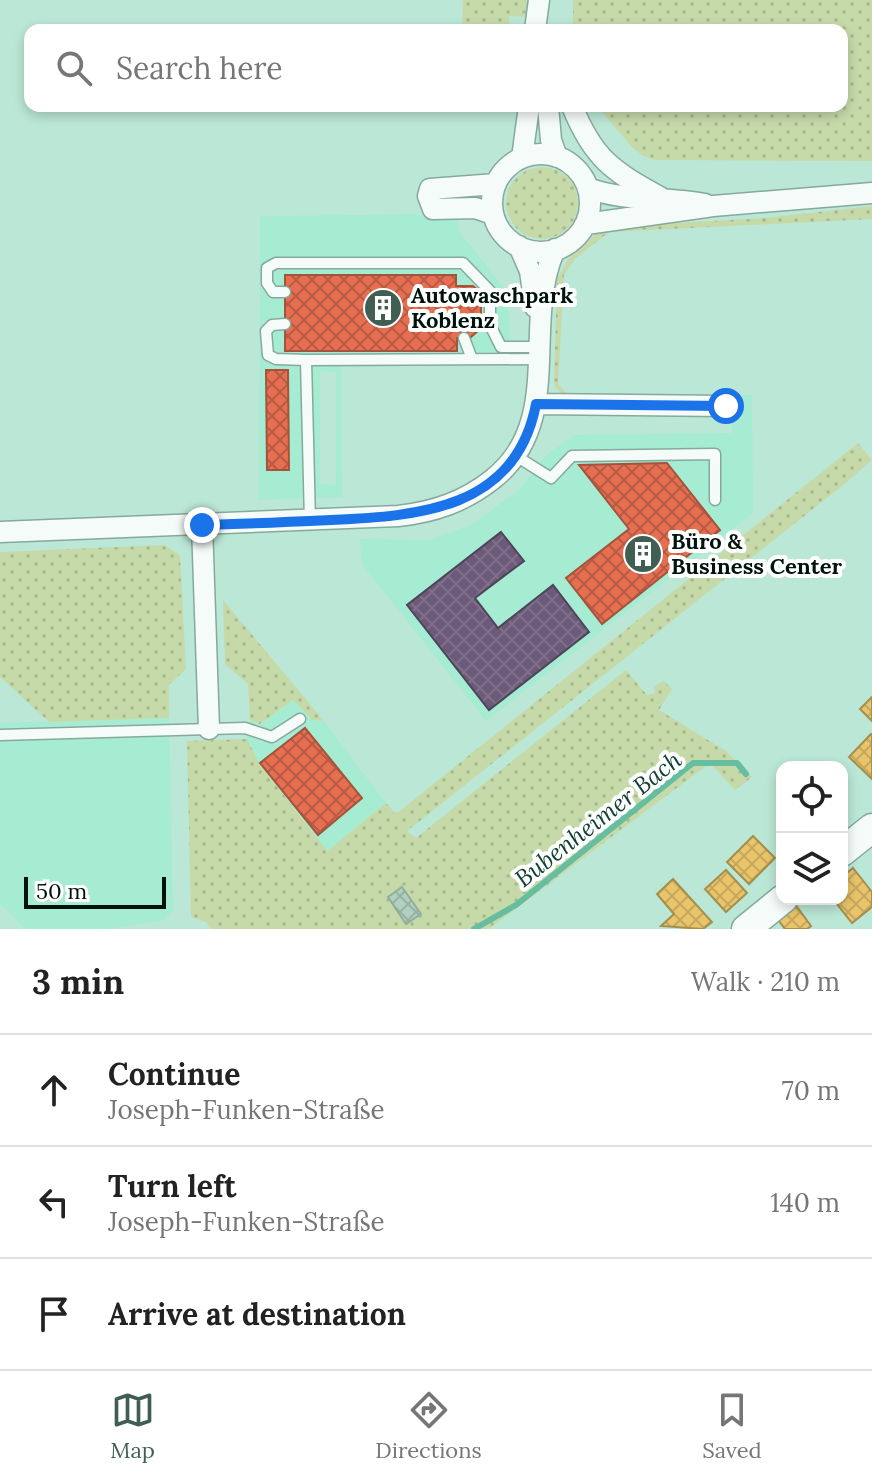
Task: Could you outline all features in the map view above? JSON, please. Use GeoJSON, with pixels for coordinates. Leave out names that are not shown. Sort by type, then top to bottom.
{"type":"FeatureCollection","features":[{"type":"Feature","properties":{"kind":"street"},"geometry":{"type":"LineString","coordinates":[[536,24],[539,0]]}},
{"type":"Feature","properties":{"kind":"street"},"geometry":{"type":"LineString","coordinates":[[545,0],[547,24]]}},
{"type":"Feature","properties":{"kind":"street"},"geometry":{"type":"LineString","coordinates":[[522,158],[528,112]]}},
{"type":"Feature","properties":{"kind":"street"},"geometry":{"type":"LineString","coordinates":[[549,112],[551,140],[557,157]]}},
{"type":"Feature","properties":{"kind":"street"},"geometry":{"type":"LineString","coordinates":[[575,112],[587,140],[603,162],[660,197]]}},
{"type":"Feature","properties":{"kind":"street"},"geometry":{"type":"LineString","coordinates":[[534,154],[557,157],[576,169],[588,188],[590,201],[586,224],[573,241],[555,249],[530,250],[519,246],[502,232],[493,214],[496,184],[502,173],[522,158],[534,154]]}},
{"type":"Feature","properties":{"kind":"street"},"geometry":{"type":"LineString","coordinates":[[493,214],[475,208],[433,209],[428,196],[430,189],[496,184]]}},
{"type":"Feature","properties":{"kind":"street"},"geometry":{"type":"LineString","coordinates":[[588,188],[618,196],[660,197],[713,206]]}},
{"type":"Feature","properties":{"kind":"street"},"geometry":{"type":"LineString","coordinates":[[586,224],[713,206],[872,193]]}},
{"type":"Feature","properties":{"kind":"street"},"geometry":{"type":"LineString","coordinates":[[519,246],[530,271],[539,346]]}},
{"type":"Feature","properties":{"kind":"street"},"geometry":{"type":"LineString","coordinates":[[0,532],[398,516],[443,508],[479,490],[516,456],[529,430],[536,404],[546,273],[555,249]]}},
{"type":"Feature","properties":{"kind":"street"},"geometry":{"type":"LineString","coordinates":[[536,404],[726,406]]}},
{"type":"Feature","properties":{"kind":"street"},"geometry":{"type":"LineString","coordinates":[[202,525],[209,729]]}},
{"type":"Feature","properties":{"kind":"street"},"geometry":{"type":"LineString","coordinates":[[848,847],[872,828]]}},
{"type":"Feature","properties":{"kind":"street"},"geometry":{"type":"LineString","coordinates":[[746,929],[776,905]]}},
{"type":"Feature","properties":{"kind":"lane"},"geometry":{"type":"LineString","coordinates":[[285,292],[273,292],[267,283],[267,268],[276,263],[463,263],[490,291],[490,325],[501,347],[539,346]]}},
{"type":"Feature","properties":{"kind":"lane"},"geometry":{"type":"LineString","coordinates":[[285,324],[272,325],[266,331],[268,355],[276,359],[472,359],[539,346]]}},
{"type":"Feature","properties":{"kind":"lane"},"geometry":{"type":"LineString","coordinates":[[464,338],[472,359]]}},
{"type":"Feature","properties":{"kind":"lane"},"geometry":{"type":"LineString","coordinates":[[306,360],[310,521]]}},
{"type":"Feature","properties":{"kind":"lane"},"geometry":{"type":"LineString","coordinates":[[516,456],[551,478],[572,456],[715,454],[715,500]]}},
{"type":"Feature","properties":{"kind":"lane"},"geometry":{"type":"LineString","coordinates":[[0,735],[245,728],[272,737],[300,719]]}},
{"type":"Feature","properties":{"kind":"shaded area"},"geometry":{"type":"Polygon","coordinates":[[[463,0],[530,0],[530,17],[509,16],[510,24],[462,24],[463,0]]]}},
{"type":"Feature","properties":{"kind":"shaded area"},"geometry":{"type":"Polygon","coordinates":[[[573,0],[872,0],[872,161],[655,160],[643,156],[632,147],[602,112],[848,112],[848,24],[573,24],[573,0]]]}},
{"type":"Feature","properties":{"kind":"shaded area"},"geometry":{"type":"Polygon","coordinates":[[[542,167],[562,173],[572,183],[578,203],[572,223],[562,233],[542,239],[522,233],[512,223],[506,203],[512,183],[522,173],[542,167]]]}},
{"type":"Feature","properties":{"kind":"shaded area"},"geometry":{"type":"Polygon","coordinates":[[[872,206],[872,219],[609,232],[575,259],[564,275],[558,384],[569,396],[565,398],[554,385],[557,279],[569,258],[594,235],[605,229],[639,225],[765,218],[872,206]]]}},
{"type":"Feature","properties":{"kind":"shaded area"},"geometry":{"type":"Polygon","coordinates":[[[457,214],[458,230],[508,293],[511,363],[341,367],[342,497],[259,500],[260,216],[457,214]],[[320,371],[320,484],[336,485],[336,372],[320,371]]]}},
{"type":"Feature","properties":{"kind":"shaded area"},"geometry":{"type":"Polygon","coordinates":[[[732,395],[752,395],[753,513],[486,721],[362,564],[360,539],[429,540],[471,525],[520,489],[546,455],[575,435],[732,433],[732,395]]]}},
{"type":"Feature","properties":{"kind":"shaded area"},"geometry":{"type":"Polygon","coordinates":[[[858,443],[872,460],[847,482],[407,831],[416,838],[626,670],[647,695],[655,693],[653,687],[664,681],[672,689],[659,710],[726,751],[752,777],[735,790],[710,763],[489,929],[212,929],[206,922],[191,917],[187,741],[247,739],[259,763],[327,851],[386,803],[396,814],[858,443]]]}},
{"type":"Feature","properties":{"kind":"shaded area"},"geometry":{"type":"Polygon","coordinates":[[[165,545],[180,556],[186,669],[169,685],[169,718],[49,722],[0,677],[0,552],[165,545]]]}},
{"type":"Feature","properties":{"kind":"shaded area"},"geometry":{"type":"Polygon","coordinates":[[[223,600],[324,721],[312,720],[293,700],[260,724],[250,720],[248,684],[225,664],[223,600]]]}},
{"type":"Feature","properties":{"kind":"shaded area"},"geometry":{"type":"Polygon","coordinates":[[[293,700],[312,720],[324,721],[386,803],[327,851],[259,763],[247,739],[250,720],[261,724],[293,700]]]}},
{"type":"Feature","properties":{"kind":"shaded area"},"geometry":{"type":"Polygon","coordinates":[[[169,718],[173,911],[164,920],[109,929],[26,929],[0,904],[0,723],[169,718]]]}},
{"type":"Feature","properties":{"kind":"building: Homes"},"geometry":{"type":"Polygon","coordinates":[[[872,697],[872,721],[860,709],[872,697]]]}},
{"type":"Feature","properties":{"kind":"building: Homes"},"geometry":{"type":"Polygon","coordinates":[[[872,735],[872,779],[849,757],[872,735]]]}},
{"type":"Feature","properties":{"kind":"building: Homes"},"geometry":{"type":"Polygon","coordinates":[[[753,836],[775,858],[749,884],[727,862],[753,836]]]}},
{"type":"Feature","properties":{"kind":"building: Homes"},"geometry":{"type":"Polygon","coordinates":[[[853,868],[872,892],[872,907],[852,923],[838,905],[848,905],[848,872],[853,868]]]}},
{"type":"Feature","properties":{"kind":"building: Homes"},"geometry":{"type":"Polygon","coordinates":[[[726,870],[747,893],[726,912],[705,889],[726,870]]]}},
{"type":"Feature","properties":{"kind":"building: Homes"},"geometry":{"type":"Polygon","coordinates":[[[673,879],[712,922],[703,929],[661,926],[674,914],[657,894],[673,879]]]}},
{"type":"Feature","properties":{"kind":"building: Homes"},"geometry":{"type":"Polygon","coordinates":[[[796,905],[811,926],[807,929],[785,929],[776,917],[796,905]]]}},
{"type":"Feature","properties":{"kind":"building: Shops","name":"Autowaschpark Koblenz"},"geometry":{"type":"Polygon","coordinates":[[[285,275],[456,275],[456,286],[473,286],[481,293],[481,328],[470,338],[457,338],[457,351],[285,351],[285,275]]]}},
{"type":"Feature","properties":{"kind":"building: Shops"},"geometry":{"type":"Polygon","coordinates":[[[266,370],[288,370],[289,470],[267,470],[266,370]]]}},
{"type":"Feature","properties":{"kind":"building: Shops","name":"Büro & Business Center"},"geometry":{"type":"Polygon","coordinates":[[[667,463],[720,530],[602,624],[566,578],[629,529],[579,465],[667,463]]]}},
{"type":"Feature","properties":{"kind":"building: Shops"},"geometry":{"type":"Polygon","coordinates":[[[305,728],[362,798],[318,835],[260,763],[305,728]]]}},
{"type":"Feature","properties":{"kind":"building: Offices"},"geometry":{"type":"Polygon","coordinates":[[[501,532],[524,561],[475,598],[498,628],[553,585],[589,632],[489,710],[407,605],[501,532]]]}},
{"type":"Feature","properties":{"kind":"building: Other"},"geometry":{"type":"Polygon","coordinates":[[[402,887],[421,914],[406,924],[388,897],[402,887]]]}},
{"type":"Feature","properties":{"kind":"waterway","name":"Bubenheimer Bach"},"geometry":{"type":"LineString","coordinates":[[474,929],[516,905],[693,763],[737,763],[746,774]]}},
{"type":"Feature","properties":{"kind":"place","name":"Autowaschpark Koblenz"},"geometry":{"type":"Point","coordinates":[383,308]}},
{"type":"Feature","properties":{"kind":"place","name":"Büro & Business Center"},"geometry":{"type":"Point","coordinates":[643,554]}},
{"type":"Feature","properties":{"kind":"route"},"geometry":{"type":"LineString","coordinates":[[202,525],[398,516],[443,508],[479,490],[516,456],[529,430],[536,404],[553,407],[726,406]]}}]}
